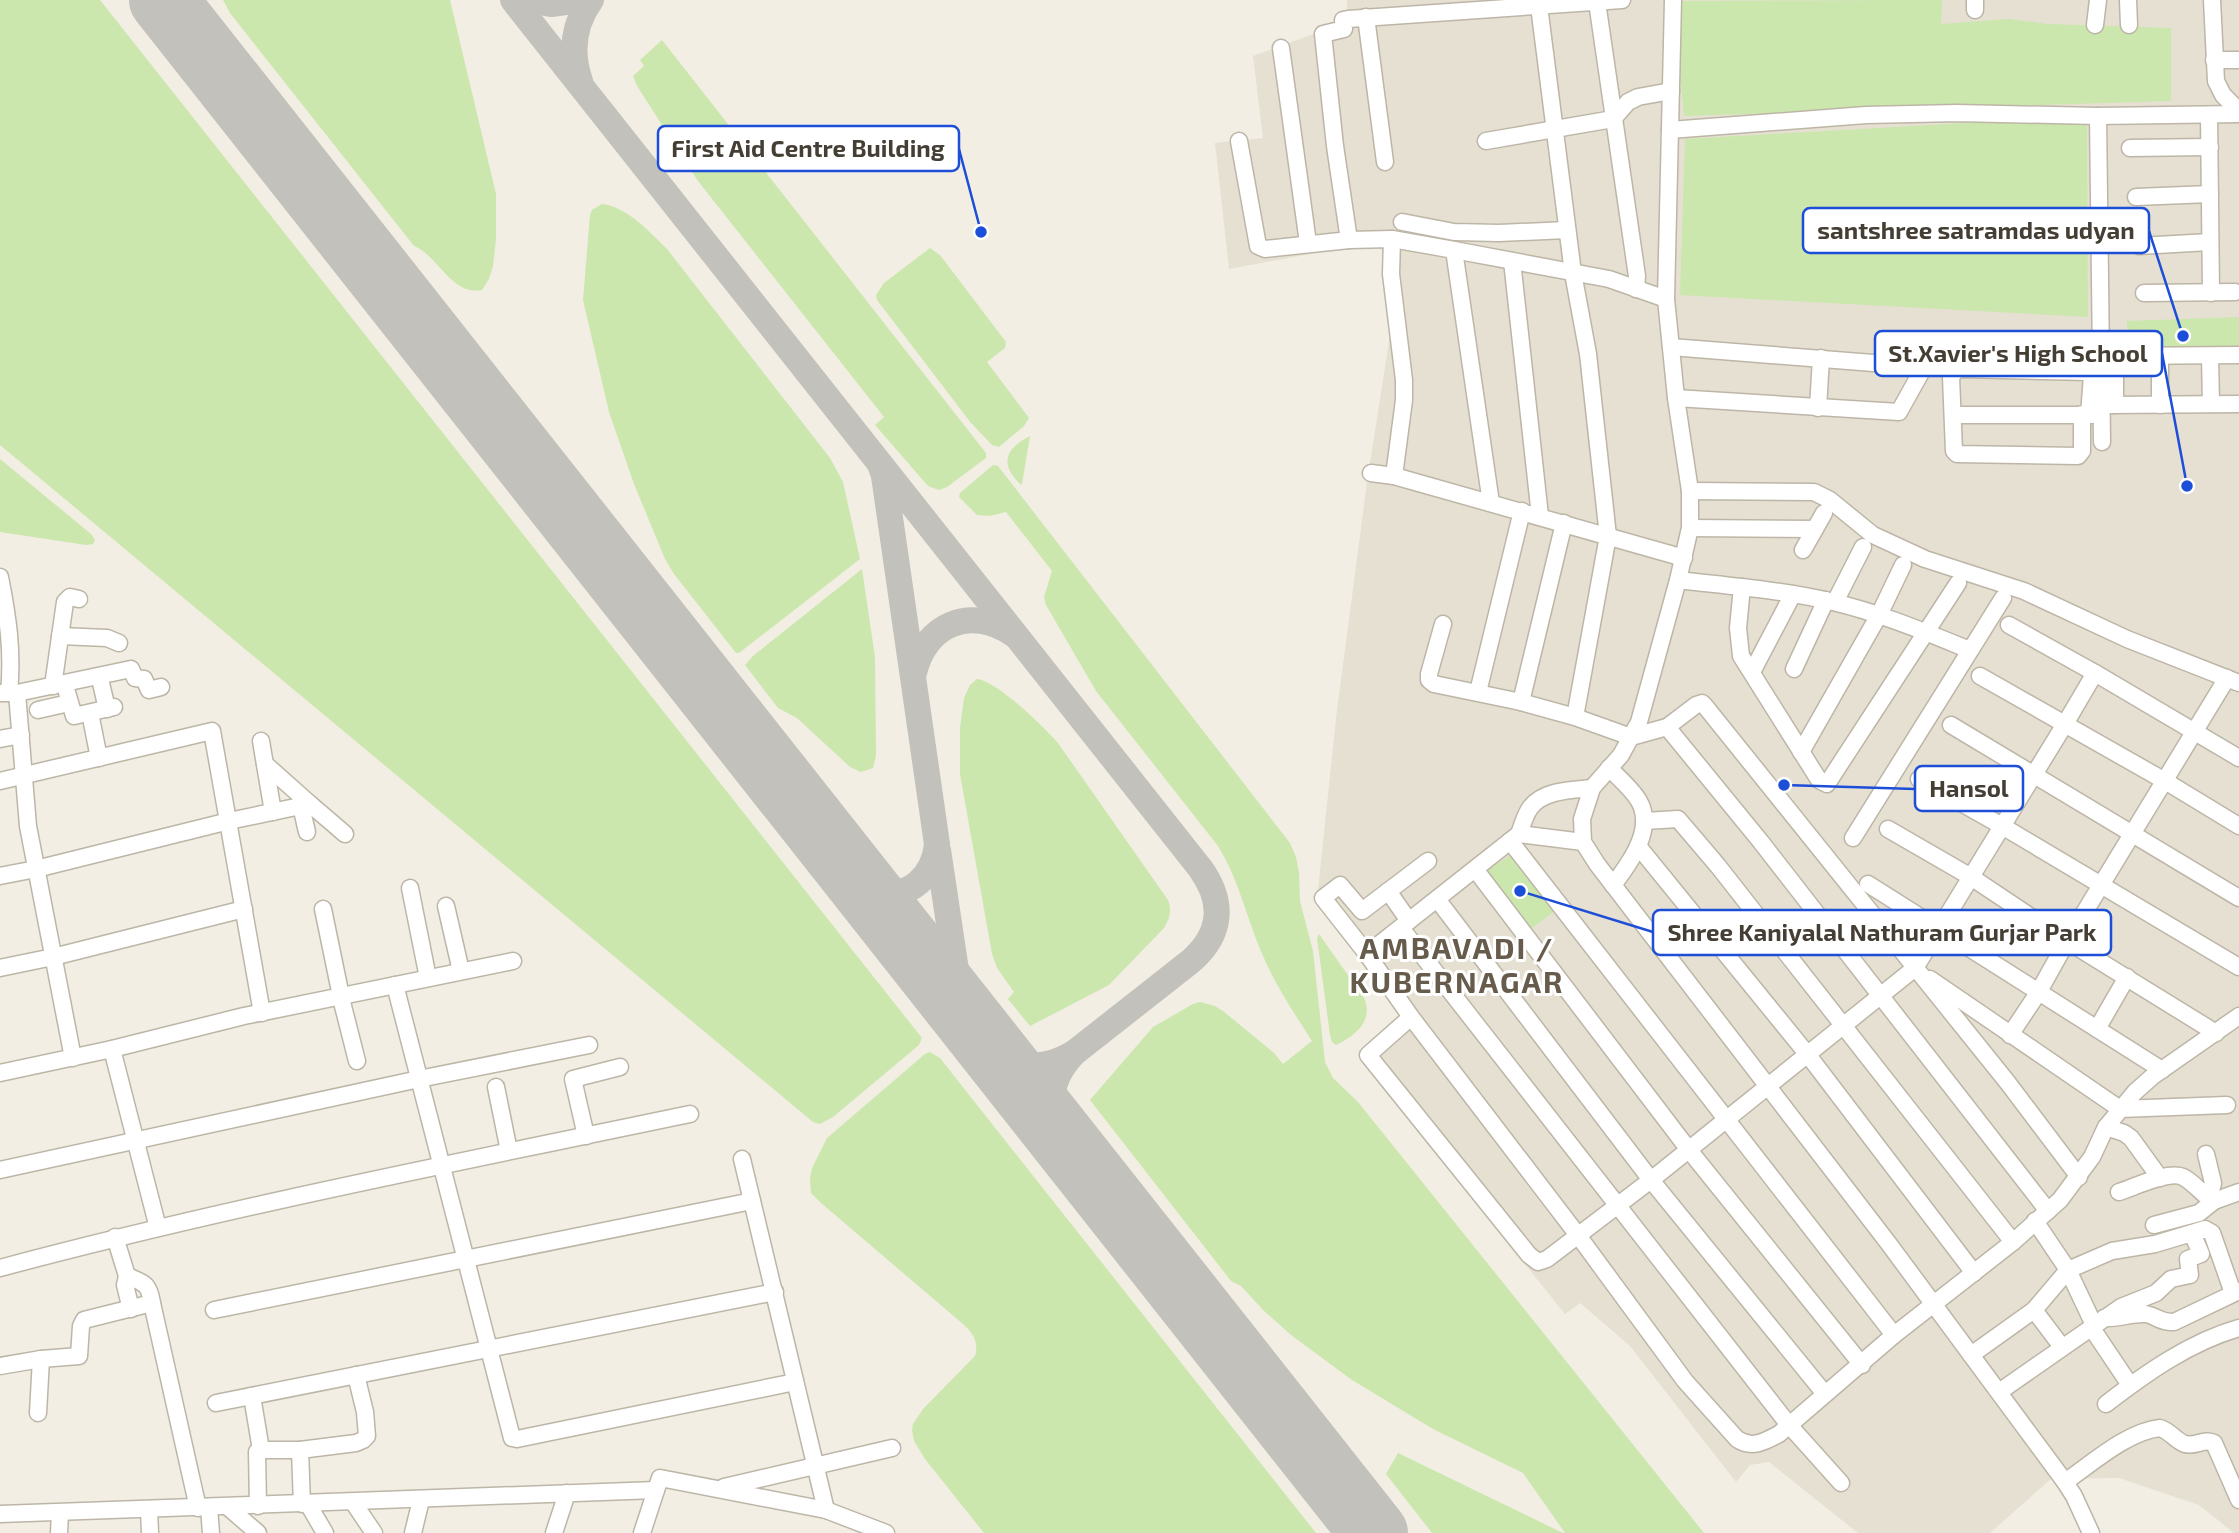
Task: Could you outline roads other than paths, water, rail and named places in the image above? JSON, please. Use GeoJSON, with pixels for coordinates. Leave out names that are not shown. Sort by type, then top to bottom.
{"type":"FeatureCollection","features":[{"type":"Feature","properties":{"kind":"street"},"geometry":{"type":"LineString","coordinates":[[1349,240],[1335,146],[1323,34],[1344,29],[1343,20],[1371,11],[1622,0]]}},
{"type":"Feature","properties":{"kind":"street"},"geometry":{"type":"LineString","coordinates":[[1673,0],[1666,299],[1676,398],[1690,491],[1689,528],[1684,558],[1639,722],[1621,755],[1592,788],[1582,819],[1583,842],[2065,1482],[2091,1533]]}},
{"type":"Feature","properties":{"kind":"street"},"geometry":{"type":"LineString","coordinates":[[2095,25],[2098,0]]}},
{"type":"Feature","properties":{"kind":"street"},"geometry":{"type":"LineString","coordinates":[[2128,0],[2129,25]]}},
{"type":"Feature","properties":{"kind":"street"},"geometry":{"type":"LineString","coordinates":[[2212,0],[2216,81],[2218,88],[2239,113]]}},
{"type":"Feature","properties":{"kind":"street"},"geometry":{"type":"LineString","coordinates":[[1602,1],[1613,119],[1637,276],[1636,289]]}},
{"type":"Feature","properties":{"kind":"street"},"geometry":{"type":"LineString","coordinates":[[1537,4],[1573,272],[1588,354],[1608,536],[1575,717]]}},
{"type":"Feature","properties":{"kind":"street"},"geometry":{"type":"LineString","coordinates":[[1371,11],[1385,162]]}},
{"type":"Feature","properties":{"kind":"street"},"geometry":{"type":"LineString","coordinates":[[1281,48],[1308,243]]}},
{"type":"Feature","properties":{"kind":"street"},"geometry":{"type":"LineString","coordinates":[[2214,60],[2239,60]]}},
{"type":"Feature","properties":{"kind":"street"},"geometry":{"type":"LineString","coordinates":[[1486,141],[1613,119],[1628,102],[1638,97],[1671,90]]}},
{"type":"Feature","properties":{"kind":"street"},"geometry":{"type":"LineString","coordinates":[[1670,130],[1866,114],[2098,116],[2239,113]]}},
{"type":"Feature","properties":{"kind":"street"},"geometry":{"type":"LineString","coordinates":[[2209,114],[2211,292]]}},
{"type":"Feature","properties":{"kind":"street"},"geometry":{"type":"LineString","coordinates":[[2098,116],[2098,411]]}},
{"type":"Feature","properties":{"kind":"street"},"geometry":{"type":"LineString","coordinates":[[1239,141],[1258,246],[1265,249],[1308,243],[1392,239],[1609,279],[1666,299]]}},
{"type":"Feature","properties":{"kind":"street"},"geometry":{"type":"LineString","coordinates":[[2130,148],[2210,147]]}},
{"type":"Feature","properties":{"kind":"street"},"geometry":{"type":"LineString","coordinates":[[2136,197],[2210,194]]}},
{"type":"Feature","properties":{"kind":"street"},"geometry":{"type":"LineString","coordinates":[[1402,222],[1454,232],[1567,230]]}},
{"type":"Feature","properties":{"kind":"street"},"geometry":{"type":"LineString","coordinates":[[1392,239],[1391,274],[1404,380],[1394,476]]}},
{"type":"Feature","properties":{"kind":"street"},"geometry":{"type":"LineString","coordinates":[[2139,246],[2210,242]]}},
{"type":"Feature","properties":{"kind":"street"},"geometry":{"type":"LineString","coordinates":[[1454,250],[1492,503]]}},
{"type":"Feature","properties":{"kind":"street"},"geometry":{"type":"LineString","coordinates":[[1512,261],[1540,516]]}},
{"type":"Feature","properties":{"kind":"street"},"geometry":{"type":"LineString","coordinates":[[2144,293],[2235,292]]}},
{"type":"Feature","properties":{"kind":"street"},"geometry":{"type":"LineString","coordinates":[[1671,347],[1924,367],[1899,412],[1676,398]]}},
{"type":"Feature","properties":{"kind":"street"},"geometry":{"type":"LineString","coordinates":[[2102,442],[2098,411],[2092,375],[2089,372],[1961,369],[1956,370],[1951,377],[1957,454],[2075,457],[2082,451],[2098,411],[2115,356],[2239,355]]}},
{"type":"Feature","properties":{"kind":"street"},"geometry":{"type":"LineString","coordinates":[[2160,356],[2160,405]]}},
{"type":"Feature","properties":{"kind":"street"},"geometry":{"type":"LineString","coordinates":[[2210,356],[2211,404]]}},
{"type":"Feature","properties":{"kind":"street"},"geometry":{"type":"LineString","coordinates":[[1818,408],[1821,358]]}},
{"type":"Feature","properties":{"kind":"street"},"geometry":{"type":"LineString","coordinates":[[1953,415],[2239,404]]}},
{"type":"Feature","properties":{"kind":"street"},"geometry":{"type":"LineString","coordinates":[[1371,472],[1522,511],[1684,558]]}},
{"type":"Feature","properties":{"kind":"street"},"geometry":{"type":"LineString","coordinates":[[1690,491],[1814,492],[1830,500],[1873,535],[1925,559],[2025,591],[2127,639],[2233,680],[2195,731],[2010,1035]]}},
{"type":"Feature","properties":{"kind":"street"},"geometry":{"type":"LineString","coordinates":[[1478,692],[1522,511]]}},
{"type":"Feature","properties":{"kind":"street"},"geometry":{"type":"LineString","coordinates":[[1803,550],[1824,513]]}},
{"type":"Feature","properties":{"kind":"street"},"geometry":{"type":"LineString","coordinates":[[1521,702],[1564,523]]}},
{"type":"Feature","properties":{"kind":"street"},"geometry":{"type":"LineString","coordinates":[[1689,528],[1815,529]]}},
{"type":"Feature","properties":{"kind":"street"},"geometry":{"type":"LineString","coordinates":[[1794,669],[1830,601],[1863,547]]}},
{"type":"Feature","properties":{"kind":"street"},"geometry":{"type":"LineString","coordinates":[[1801,752],[1879,615],[1903,565]]}},
{"type":"Feature","properties":{"kind":"street"},"geometry":{"type":"LineString","coordinates":[[1678,580],[1830,601],[1879,615],[1970,650]]}},
{"type":"Feature","properties":{"kind":"street"},"geometry":{"type":"LineString","coordinates":[[1742,587],[1738,643],[1741,656],[1819,780],[1827,784],[1958,583]]}},
{"type":"Feature","properties":{"kind":"street"},"geometry":{"type":"LineString","coordinates":[[1,584],[12,659],[7,690],[21,735],[28,826],[73,1058]]}},
{"type":"Feature","properties":{"kind":"street"},"geometry":{"type":"LineString","coordinates":[[1752,672],[1793,594]]}},
{"type":"Feature","properties":{"kind":"street"},"geometry":{"type":"LineString","coordinates":[[79,599],[67,598],[60,636],[63,693],[74,716],[111,708],[101,683]]}},
{"type":"Feature","properties":{"kind":"street"},"geometry":{"type":"LineString","coordinates":[[1853,838],[2003,598]]}},
{"type":"Feature","properties":{"kind":"street"},"geometry":{"type":"LineString","coordinates":[[1443,624],[1429,681],[1434,684],[1521,702],[1631,737],[1667,727],[1702,703],[2008,1083],[2079,1177]]}},
{"type":"Feature","properties":{"kind":"street"},"geometry":{"type":"LineString","coordinates":[[2009,625],[2239,758]]}},
{"type":"Feature","properties":{"kind":"street"},"geometry":{"type":"LineString","coordinates":[[60,636],[107,638],[119,643]]}},
{"type":"Feature","properties":{"kind":"street"},"geometry":{"type":"LineString","coordinates":[[38,710],[63,693],[131,669],[135,678],[144,679],[149,690],[161,687]]}},
{"type":"Feature","properties":{"kind":"street"},"geometry":{"type":"LineString","coordinates":[[1411,1017],[1368,1055],[1529,1255],[1538,1262],[1547,1259],[1769,1087],[1915,968],[2095,673]]}},
{"type":"Feature","properties":{"kind":"street"},"geometry":{"type":"LineString","coordinates":[[1980,676],[2239,826]]}},
{"type":"Feature","properties":{"kind":"street"},"geometry":{"type":"LineString","coordinates":[[7,690],[63,693]]}},
{"type":"Feature","properties":{"kind":"street"},"geometry":{"type":"LineString","coordinates":[[90,713],[99,758]]}},
{"type":"Feature","properties":{"kind":"street"},"geometry":{"type":"LineString","coordinates":[[1951,724],[2239,898]]}},
{"type":"Feature","properties":{"kind":"street"},"geometry":{"type":"LineString","coordinates":[[1667,727],[1762,842],[1882,995],[2041,1216],[2130,1385]]}},
{"type":"Feature","properties":{"kind":"street"},"geometry":{"type":"LineString","coordinates":[[0,781],[212,731],[262,1013]]}},
{"type":"Feature","properties":{"kind":"street"},"geometry":{"type":"LineString","coordinates":[[0,739],[21,735]]}},
{"type":"Feature","properties":{"kind":"street"},"geometry":{"type":"LineString","coordinates":[[261,741],[273,812]]}},
{"type":"Feature","properties":{"kind":"street"},"geometry":{"type":"LineString","coordinates":[[265,764],[305,805],[345,834]]}},
{"type":"Feature","properties":{"kind":"street"},"geometry":{"type":"LineString","coordinates":[[1609,768],[1639,801],[1645,821],[1638,846],[1613,885]]}},
{"type":"Feature","properties":{"kind":"street"},"geometry":{"type":"LineString","coordinates":[[1919,779],[2239,967]]}},
{"type":"Feature","properties":{"kind":"street"},"geometry":{"type":"LineString","coordinates":[[1367,954],[1515,838],[1530,808],[1545,797],[1559,792],[1592,788]]}},
{"type":"Feature","properties":{"kind":"street"},"geometry":{"type":"LineString","coordinates":[[0,876],[305,805]]}},
{"type":"Feature","properties":{"kind":"street"},"geometry":{"type":"LineString","coordinates":[[305,805],[307,832]]}},
{"type":"Feature","properties":{"kind":"street"},"geometry":{"type":"LineString","coordinates":[[1645,821],[1678,819],[1718,866],[2013,1242]]}},
{"type":"Feature","properties":{"kind":"street"},"geometry":{"type":"LineString","coordinates":[[1888,829],[1971,877],[2067,941],[2216,1033]]}},
{"type":"Feature","properties":{"kind":"street"},"geometry":{"type":"LineString","coordinates":[[1515,838],[1583,842]]}},
{"type":"Feature","properties":{"kind":"street"},"geometry":{"type":"LineString","coordinates":[[1515,838],[1727,1120],[1894,1335]]}},
{"type":"Feature","properties":{"kind":"street"},"geometry":{"type":"LineString","coordinates":[[1638,846],[1808,1055],[1974,1273]]}},
{"type":"Feature","properties":{"kind":"street"},"geometry":{"type":"LineString","coordinates":[[1428,861],[1362,911],[1340,885],[1323,898],[1685,1381],[1743,1443],[1760,1444],[1779,1434],[1894,1335],[2013,1242],[2070,1189],[2092,1157],[2106,1126],[2135,1091],[2239,1016]]}},
{"type":"Feature","properties":{"kind":"street"},"geometry":{"type":"LineString","coordinates":[[1475,869],[1689,1150],[1862,1364]]}},
{"type":"Feature","properties":{"kind":"street"},"geometry":{"type":"LineString","coordinates":[[1868,884],[2162,1070]]}},
{"type":"Feature","properties":{"kind":"street"},"geometry":{"type":"LineString","coordinates":[[410,888],[428,978]]}},
{"type":"Feature","properties":{"kind":"street"},"geometry":{"type":"LineString","coordinates":[[1388,891],[1405,925],[1618,1205],[1789,1425],[1841,1483]]}},
{"type":"Feature","properties":{"kind":"street"},"geometry":{"type":"LineString","coordinates":[[1437,899],[1651,1180],[1825,1394]]}},
{"type":"Feature","properties":{"kind":"street"},"geometry":{"type":"LineString","coordinates":[[446,906],[461,971]]}},
{"type":"Feature","properties":{"kind":"street"},"geometry":{"type":"LineString","coordinates":[[0,968],[244,909]]}},
{"type":"Feature","properties":{"kind":"street"},"geometry":{"type":"LineString","coordinates":[[323,909],[357,1061]]}},
{"type":"Feature","properties":{"kind":"street"},"geometry":{"type":"LineString","coordinates":[[0,1073],[262,1013],[513,961]]}},
{"type":"Feature","properties":{"kind":"street"},"geometry":{"type":"LineString","coordinates":[[1915,968],[2120,1108],[2227,1105]]}},
{"type":"Feature","properties":{"kind":"street"},"geometry":{"type":"LineString","coordinates":[[2097,1028],[2127,977]]}},
{"type":"Feature","properties":{"kind":"street"},"geometry":{"type":"LineString","coordinates":[[395,985],[512,1438],[796,1382]]}},
{"type":"Feature","properties":{"kind":"street"},"geometry":{"type":"LineString","coordinates":[[0,1170],[419,1079],[590,1045]]}},
{"type":"Feature","properties":{"kind":"street"},"geometry":{"type":"LineString","coordinates":[[111,1049],[158,1228]]}},
{"type":"Feature","properties":{"kind":"street"},"geometry":{"type":"LineString","coordinates":[[586,1136],[573,1079],[620,1068]]}},
{"type":"Feature","properties":{"kind":"street"},"geometry":{"type":"LineString","coordinates":[[496,1087],[509,1151]]}},
{"type":"Feature","properties":{"kind":"street"},"geometry":{"type":"LineString","coordinates":[[0,1268],[115,1237],[690,1114]]}},
{"type":"Feature","properties":{"kind":"street"},"geometry":{"type":"LineString","coordinates":[[2106,1126],[2131,1138],[2160,1178]]}},
{"type":"Feature","properties":{"kind":"street"},"geometry":{"type":"LineString","coordinates":[[2154,1226],[2199,1213],[2209,1197],[2213,1182],[2206,1154]]}},
{"type":"Feature","properties":{"kind":"street"},"geometry":{"type":"LineString","coordinates":[[742,1159],[826,1510]]}},
{"type":"Feature","properties":{"kind":"street"},"geometry":{"type":"LineString","coordinates":[[2119,1192],[2172,1175],[2181,1176],[2209,1197],[2239,1192]]}},
{"type":"Feature","properties":{"kind":"street"},"geometry":{"type":"LineString","coordinates":[[214,1310],[752,1201]]}},
{"type":"Feature","properties":{"kind":"street"},"geometry":{"type":"LineString","coordinates":[[1971,1355],[2034,1310],[2068,1270],[2112,1251],[2155,1244],[2205,1229],[2212,1233],[2236,1292],[2174,1322],[2162,1322],[2147,1314],[2096,1323]]}},
{"type":"Feature","properties":{"kind":"street"},"geometry":{"type":"LineString","coordinates":[[1998,1392],[2121,1307],[2156,1293],[2171,1279],[2190,1275],[2188,1259],[2201,1254],[2192,1233]]}},
{"type":"Feature","properties":{"kind":"street"},"geometry":{"type":"LineString","coordinates":[[115,1237],[127,1276],[125,1285],[131,1309]]}},
{"type":"Feature","properties":{"kind":"street"},"geometry":{"type":"LineString","coordinates":[[127,1276],[146,1284],[150,1290],[211,1533]]}},
{"type":"Feature","properties":{"kind":"street"},"geometry":{"type":"LineString","coordinates":[[216,1403],[775,1292]]}},
{"type":"Feature","properties":{"kind":"street"},"geometry":{"type":"LineString","coordinates":[[0,1366],[41,1359],[78,1357],[81,1352],[82,1322],[152,1303]]}},
{"type":"Feature","properties":{"kind":"street"},"geometry":{"type":"LineString","coordinates":[[2034,1310],[2062,1347]]}},
{"type":"Feature","properties":{"kind":"street"},"geometry":{"type":"LineString","coordinates":[[2106,1404],[2151,1371],[2211,1338],[2239,1328]]}},
{"type":"Feature","properties":{"kind":"street"},"geometry":{"type":"LineString","coordinates":[[38,1413],[41,1359]]}},
{"type":"Feature","properties":{"kind":"street"},"geometry":{"type":"LineString","coordinates":[[258,1506],[257,1454],[261,1450],[300,1450],[356,1443],[366,1436],[365,1412],[356,1375]]}},
{"type":"Feature","properties":{"kind":"street"},"geometry":{"type":"LineString","coordinates":[[252,1396],[261,1450]]}},
{"type":"Feature","properties":{"kind":"street"},"geometry":{"type":"LineString","coordinates":[[2065,1482],[2121,1444],[2146,1431],[2160,1428],[2185,1444],[2206,1441],[2214,1443],[2239,1500]]}},
{"type":"Feature","properties":{"kind":"street"},"geometry":{"type":"LineString","coordinates":[[716,1489],[892,1448]]}},
{"type":"Feature","properties":{"kind":"street"},"geometry":{"type":"LineString","coordinates":[[300,1450],[305,1504],[325,1533]]}},
{"type":"Feature","properties":{"kind":"street"},"geometry":{"type":"LineString","coordinates":[[642,1533],[660,1478],[826,1510],[886,1533]]}},
{"type":"Feature","properties":{"kind":"street"},"geometry":{"type":"LineString","coordinates":[[0,1514],[656,1490]]}},
{"type":"Feature","properties":{"kind":"street"},"geometry":{"type":"LineString","coordinates":[[554,1533],[567,1493]]}},
{"type":"Feature","properties":{"kind":"street"},"geometry":{"type":"LineString","coordinates":[[413,1533],[421,1500]]}},
{"type":"Feature","properties":{"kind":"street"},"geometry":{"type":"LineString","coordinates":[[353,1502],[374,1533]]}},
{"type":"Feature","properties":{"kind":"street"},"geometry":{"type":"LineString","coordinates":[[228,1507],[258,1533]]}},
{"type":"Feature","properties":{"kind":"street"},"geometry":{"type":"LineString","coordinates":[[149,1510],[150,1533]]}},
{"type":"Feature","properties":{"kind":"street"},"geometry":{"type":"LineString","coordinates":[[59,1533],[60,1513]]}},
{"type":"Feature","properties":{"kind":"place","name":"First Aid Centre Building"},"geometry":{"type":"Point","coordinates":[981,232]}},
{"type":"Feature","properties":{"kind":"place","name":"santshree satramdas udyan"},"geometry":{"type":"Point","coordinates":[2183,336]}},
{"type":"Feature","properties":{"kind":"place","name":"St.Xavier's High School"},"geometry":{"type":"Point","coordinates":[2187,486]}},
{"type":"Feature","properties":{"kind":"place","name":"Hansol"},"geometry":{"type":"Point","coordinates":[1784,785]}},
{"type":"Feature","properties":{"kind":"place","name":"Shree Kaniyalal Nathuram Gurjar Park"},"geometry":{"type":"Point","coordinates":[1520,891]}},
{"type":"Feature","properties":{"kind":"district","name":"AMBAVADI / KUBERNAGAR"},"geometry":{"type":"Point","coordinates":[1457,966]}}]}
